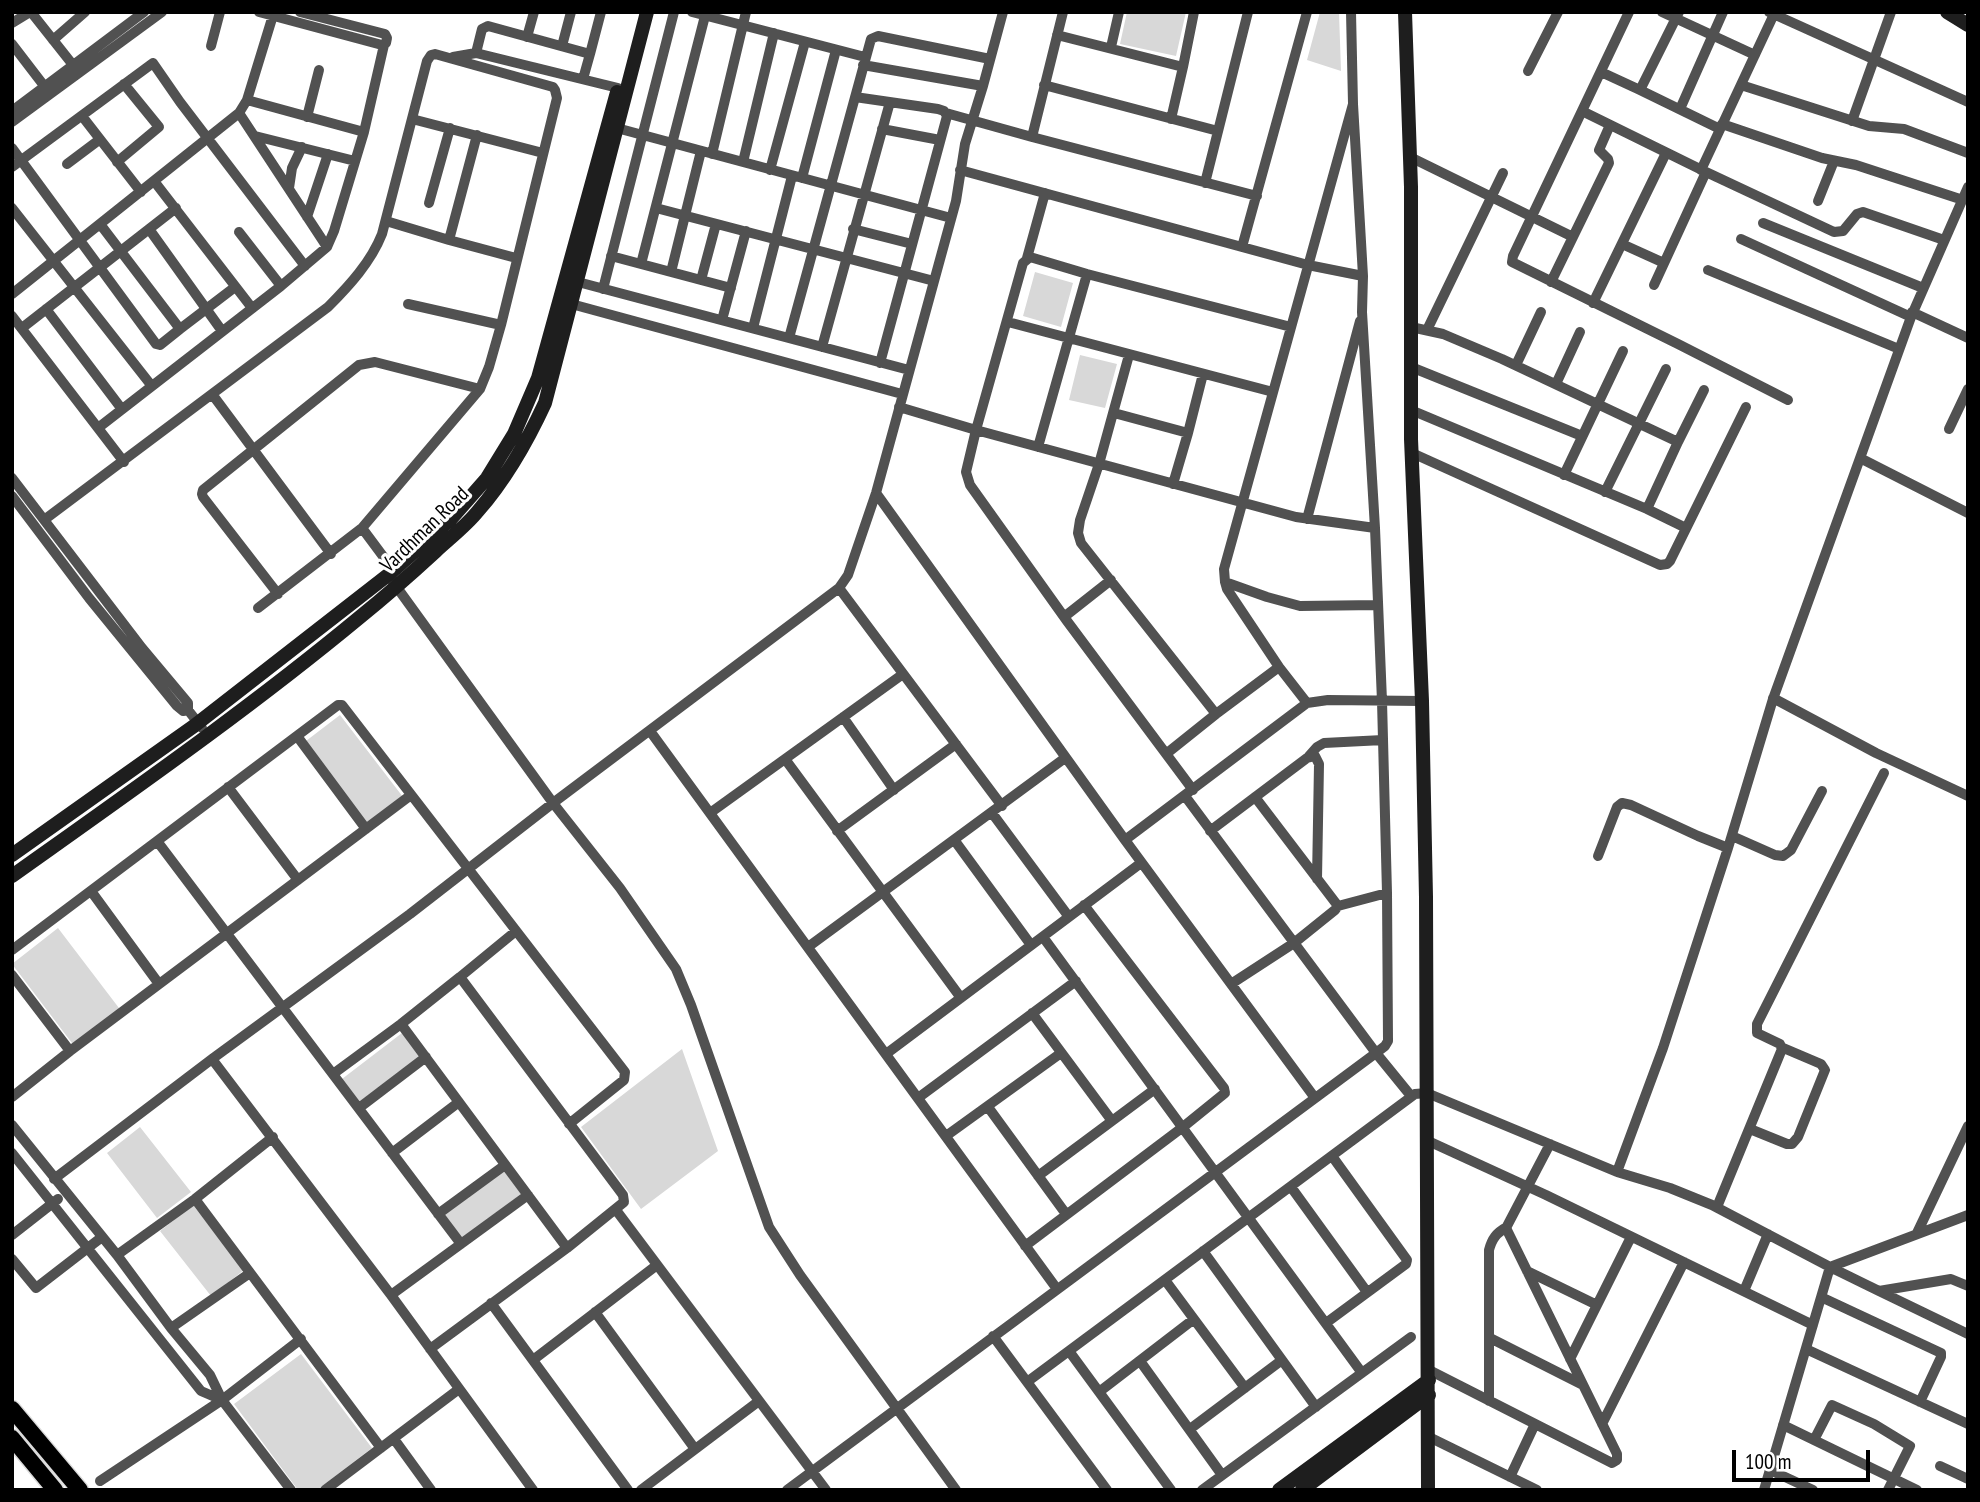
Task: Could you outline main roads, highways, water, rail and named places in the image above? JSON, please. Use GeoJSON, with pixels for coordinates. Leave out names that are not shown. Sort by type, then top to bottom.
{"type":"FeatureCollection","features":[{"type":"Feature","properties":{"kind":"main road"},"geometry":{"type":"LineString","coordinates":[[12,1409],[80,1490]]}},
{"type":"Feature","properties":{"kind":"main road"},"geometry":{"type":"LineString","coordinates":[[12,1438],[55,1490]]}}]}
